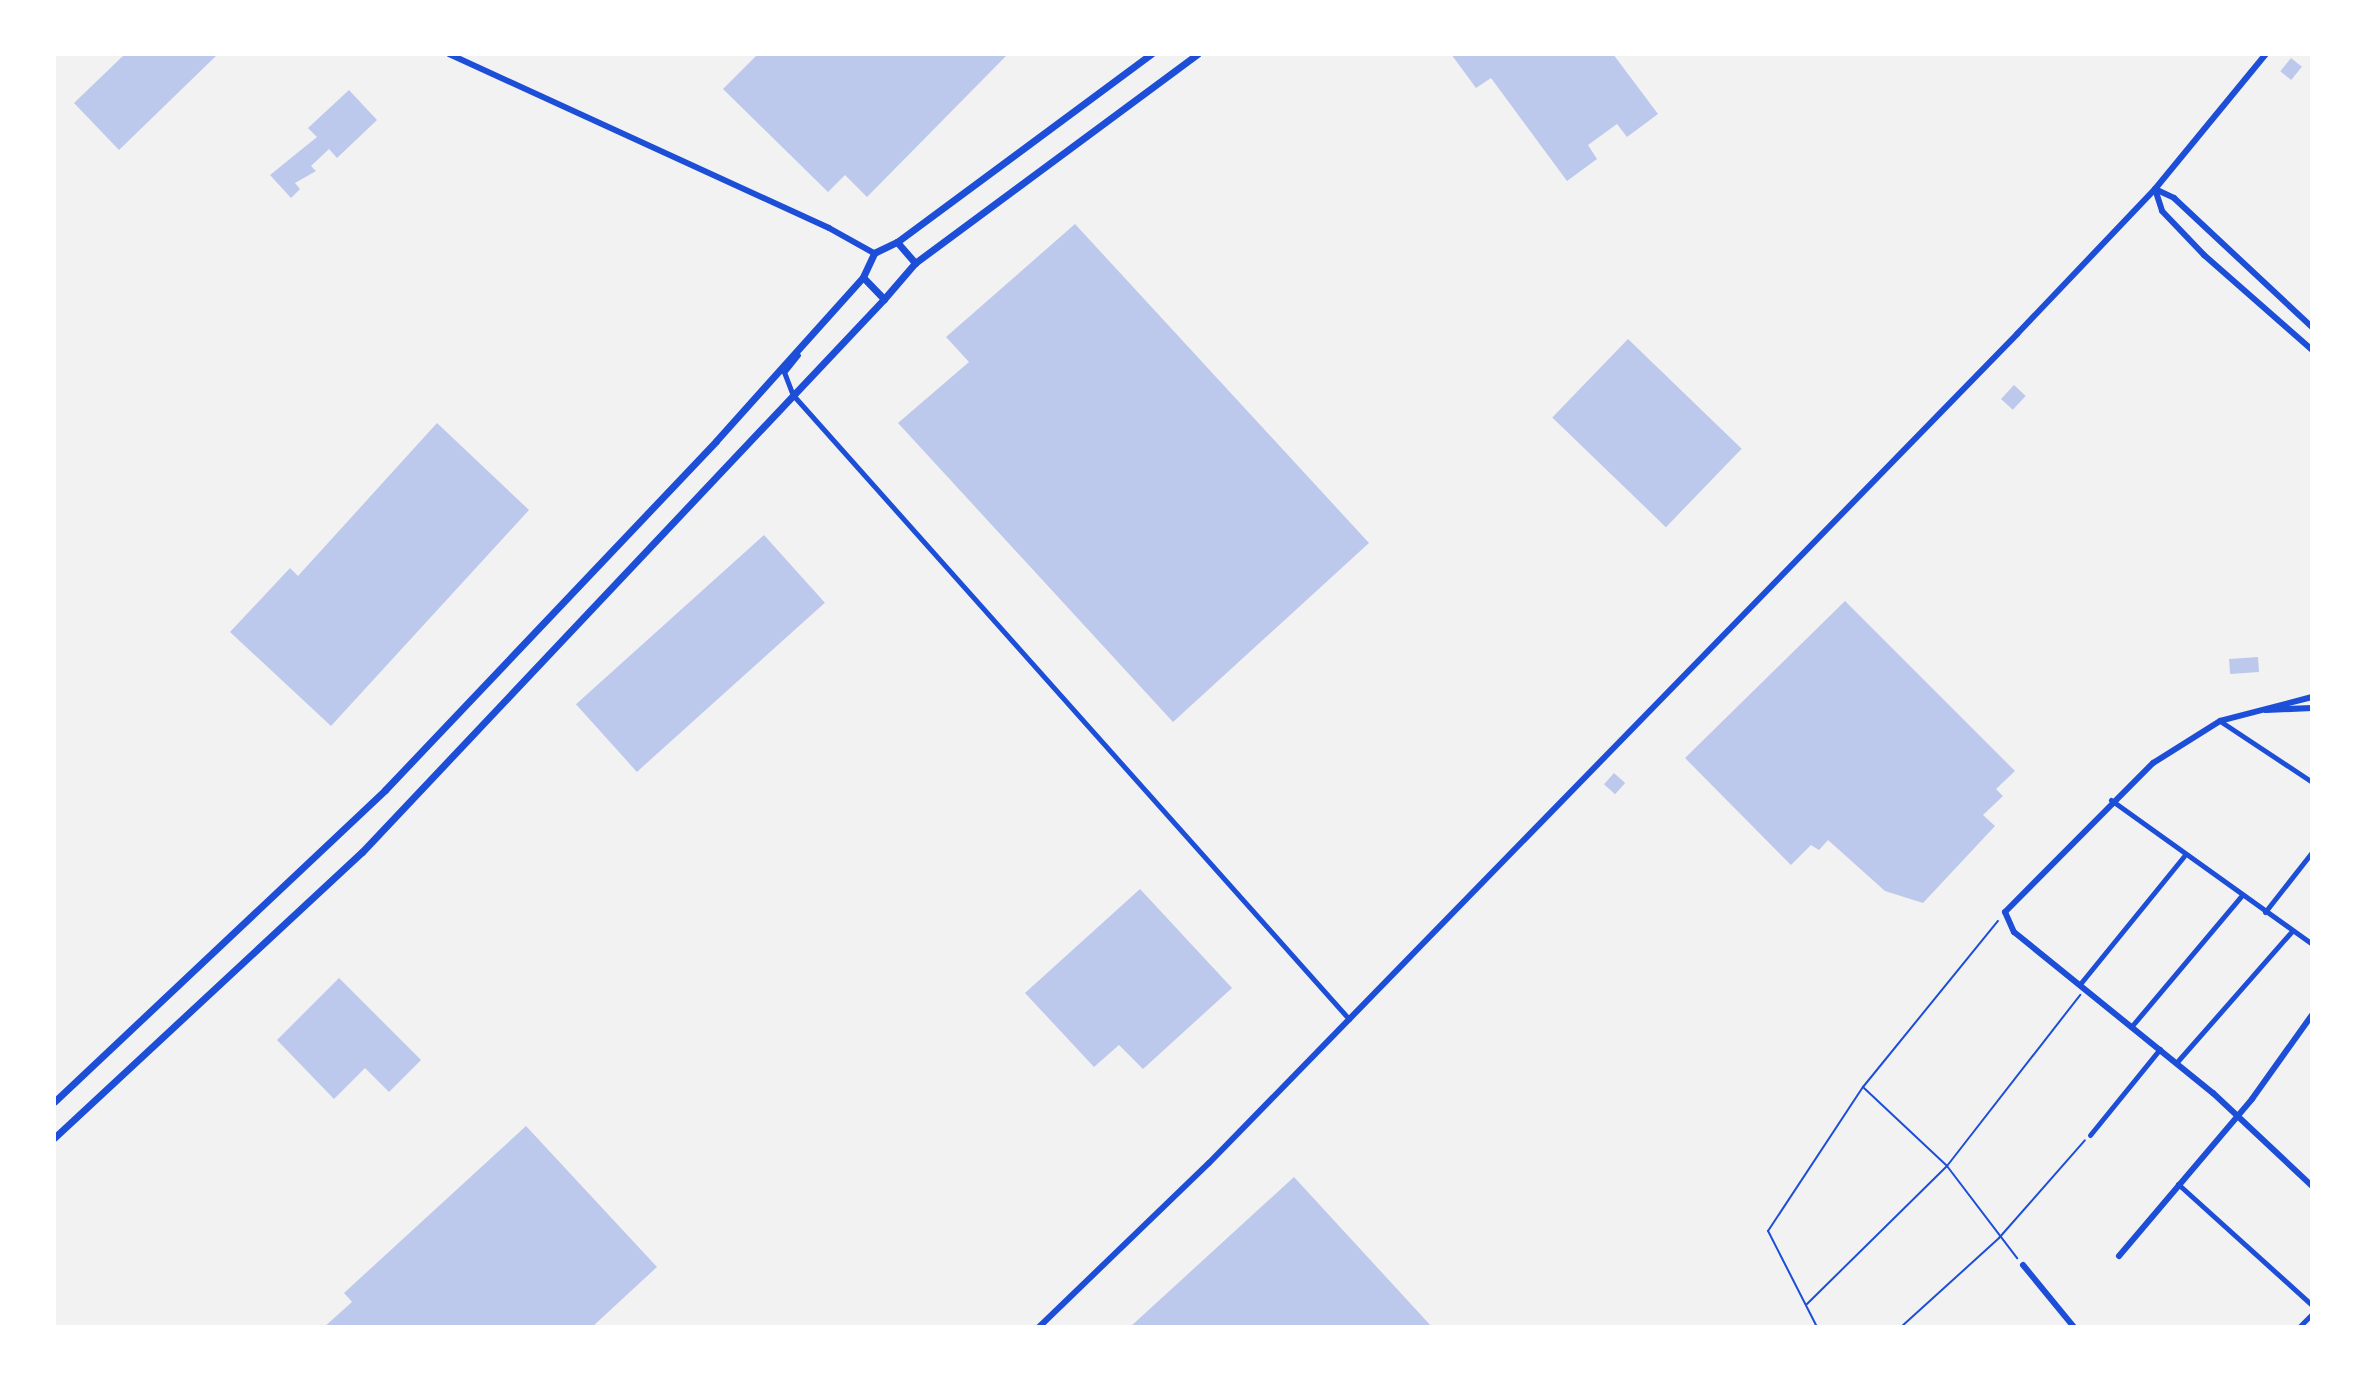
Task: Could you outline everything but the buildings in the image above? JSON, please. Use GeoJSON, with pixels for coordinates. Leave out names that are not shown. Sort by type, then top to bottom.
{"type":"FeatureCollection","features":[{"type":"Feature","properties":{"kind":"main road"},"geometry":{"type":"LineString","coordinates":[[54,1102],[345,830],[809,340],[863,277],[874,253],[897,242],[1151,54]]}},
{"type":"Feature","properties":{"kind":"main road"},"geometry":{"type":"LineString","coordinates":[[54,1138],[362,852],[915,263],[1197,54]]}},
{"type":"Feature","properties":{"kind":"main road"},"geometry":{"type":"LineString","coordinates":[[897,242],[915,263]]}},
{"type":"Feature","properties":{"kind":"main road"},"geometry":{"type":"LineString","coordinates":[[863,277],[884,299]]}},
{"type":"Feature","properties":{"kind":"street"},"geometry":{"type":"LineString","coordinates":[[449,54],[829,228],[874,253]]}},
{"type":"Feature","properties":{"kind":"street"},"geometry":{"type":"LineString","coordinates":[[1039,1327],[1122,1250],[1349,1019],[2155,189],[2266,54]]}},
{"type":"Feature","properties":{"kind":"street"},"geometry":{"type":"LineString","coordinates":[[2155,189],[2174,198],[2312,327]]}},
{"type":"Feature","properties":{"kind":"street"},"geometry":{"type":"LineString","coordinates":[[2155,189],[2162,211],[2204,255],[2312,350]]}},
{"type":"Feature","properties":{"kind":"street"},"geometry":{"type":"LineString","coordinates":[[809,340],[784,372],[793,395],[1349,1019]]}},
{"type":"Feature","properties":{"kind":"street"},"geometry":{"type":"LineString","coordinates":[[2311,1183],[2160,1049],[2014,932],[2005,912],[2111,800],[2153,763],[2220,721],[2312,697]]}},
{"type":"Feature","properties":{"kind":"street"},"geometry":{"type":"LineString","coordinates":[[2254,711],[2312,708]]}},
{"type":"Feature","properties":{"kind":"street"},"geometry":{"type":"LineString","coordinates":[[2220,721],[2312,782]]}},
{"type":"Feature","properties":{"kind":"street"},"geometry":{"type":"LineString","coordinates":[[2111,800],[2184,856],[2312,944]]}},
{"type":"Feature","properties":{"kind":"street"},"geometry":{"type":"LineString","coordinates":[[2265,912],[2312,852]]}},
{"type":"Feature","properties":{"kind":"street"},"geometry":{"type":"LineString","coordinates":[[2082,986],[2184,856]]}},
{"type":"Feature","properties":{"kind":"street"},"geometry":{"type":"LineString","coordinates":[[2131,1027],[2242,895]]}},
{"type":"Feature","properties":{"kind":"street"},"geometry":{"type":"LineString","coordinates":[[2176,1063],[2292,931]]}},
{"type":"Feature","properties":{"kind":"street"},"geometry":{"type":"LineString","coordinates":[[2119,1256],[2236,1114],[2312,1015]]}},
{"type":"Feature","properties":{"kind":"street"},"geometry":{"type":"LineString","coordinates":[[2090,1135],[2160,1049]]}},
{"type":"Feature","properties":{"kind":"street"},"geometry":{"type":"LineString","coordinates":[[2177,1183],[2312,1305]]}},
{"type":"Feature","properties":{"kind":"street"},"geometry":{"type":"LineString","coordinates":[[2023,1265],[2074,1327]]}},
{"type":"Feature","properties":{"kind":"street"},"geometry":{"type":"LineString","coordinates":[[2299,1327],[2312,1314]]}},
{"type":"Feature","properties":{"kind":"path"},"geometry":{"type":"LineString","coordinates":[[1817,1327],[1768,1231],[1863,1087],[2005,912]]}},
{"type":"Feature","properties":{"kind":"path"},"geometry":{"type":"LineString","coordinates":[[1806,1305],[1947,1166],[2082,986]]}},
{"type":"Feature","properties":{"kind":"path"},"geometry":{"type":"LineString","coordinates":[[1863,1087],[1947,1166],[1999,1238],[2023,1265]]}},
{"type":"Feature","properties":{"kind":"path"},"geometry":{"type":"LineString","coordinates":[[1901,1327],[1999,1238],[2090,1135]]}}]}
